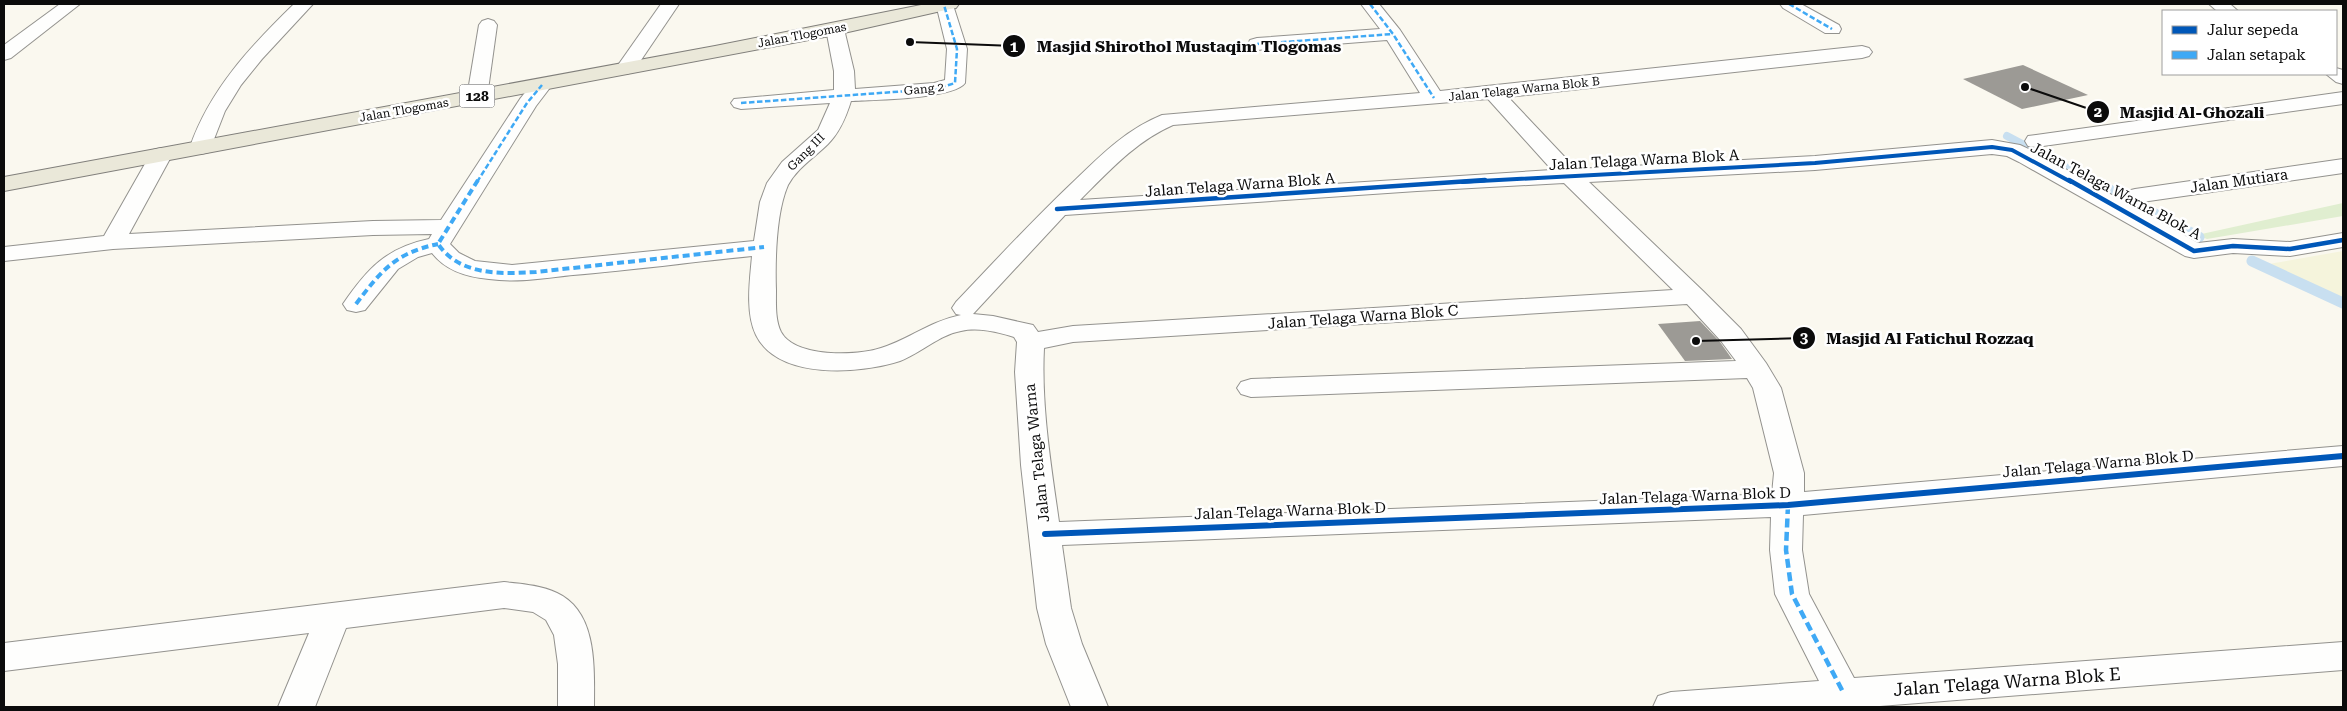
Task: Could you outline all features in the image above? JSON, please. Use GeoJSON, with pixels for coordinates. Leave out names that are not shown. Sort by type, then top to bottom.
{"type":"FeatureCollection","features":[{"type":"Feature","properties":{"kind":"main road","name":"Jalan Tlogomas"},"geometry":{"type":"LineString","coordinates":[[4,184],[835,29],[947,5]]}},
{"type":"Feature","properties":{"kind":"street"},"geometry":{"type":"LineString","coordinates":[[4,54],[71,4]]}},
{"type":"Feature","properties":{"kind":"street"},"geometry":{"type":"LineString","coordinates":[[200,147],[215,111],[230,88],[269,38],[304,4]]}},
{"type":"Feature","properties":{"kind":"street"},"geometry":{"type":"LineString","coordinates":[[626,68],[670,4]]}},
{"type":"Feature","properties":{"kind":"street"},"geometry":{"type":"LineString","coordinates":[[1370,4],[1393,34],[1434,98]]}},
{"type":"Feature","properties":{"kind":"street"},"geometry":{"type":"LineString","coordinates":[[1789,4],[1832,28]]}},
{"type":"Feature","properties":{"kind":"street","name":"Gang 2"},"geometry":{"type":"LineString","coordinates":[[843,96],[936,89],[955,83],[957,49],[947,5]]}},
{"type":"Feature","properties":{"kind":"street"},"geometry":{"type":"LineString","coordinates":[[476,97],[488,25]]}},
{"type":"Feature","properties":{"kind":"street","name":"Gang III"},"geometry":{"type":"LineString","coordinates":[[835,29],[843,68],[843,96],[830,128],[795,162],[775,189],[764,247],[763,295],[768,335],[777,346],[791,354],[817,361],[866,360],[891,355],[943,328]]}},
{"type":"Feature","properties":{"kind":"street"},"geometry":{"type":"LineString","coordinates":[[1257,44],[1393,34]]}},
{"type":"Feature","properties":{"kind":"street","name":"Jalan Telaga Warna Blok B"},"geometry":{"type":"LineString","coordinates":[[1057,209],[1143,131],[1168,119],[1493,93],[1862,52]]}},
{"type":"Feature","properties":{"kind":"street"},"geometry":{"type":"LineString","coordinates":[[542,84],[443,236],[442,251],[458,264],[476,270],[499,273],[599,266],[764,247]]}},
{"type":"Feature","properties":{"kind":"street"},"geometry":{"type":"LineString","coordinates":[[1493,93],[1571,177],[1694,296],[1731,335],[1756,368],[1767,388],[1789,473],[1786,550],[1792,594],[1844,694]]}},
{"type":"Feature","properties":{"kind":"street"},"geometry":{"type":"LineString","coordinates":[[741,104],[843,96]]}},
{"type":"Feature","properties":{"kind":"street"},"geometry":{"type":"LineString","coordinates":[[2036,141],[2343,98]]}},
{"type":"Feature","properties":{"kind":"street","name":"Jalan Telaga Warna Blok A"},"geometry":{"type":"LineString","coordinates":[[1057,209],[1427,184],[1815,164],[2001,148],[2027,157],[2194,251],[2233,246]]}},
{"type":"Feature","properties":{"kind":"street"},"geometry":{"type":"LineString","coordinates":[[113,242],[161,155]]}},
{"type":"Feature","properties":{"kind":"street","name":"Jalan Mutiara"},"geometry":{"type":"LineString","coordinates":[[2135,196],[2343,166]]}},
{"type":"Feature","properties":{"kind":"street"},"geometry":{"type":"LineString","coordinates":[[943,328],[965,308],[1057,209]]}},
{"type":"Feature","properties":{"kind":"street"},"geometry":{"type":"LineString","coordinates":[[2233,246],[2262,234],[2343,221]]}},
{"type":"Feature","properties":{"kind":"street"},"geometry":{"type":"LineString","coordinates":[[4,254],[113,242],[196,240],[373,228],[443,236]]}},
{"type":"Feature","properties":{"kind":"street"},"geometry":{"type":"LineString","coordinates":[[356,304],[387,264],[397,256],[443,236]]}},
{"type":"Feature","properties":{"kind":"street"},"geometry":{"type":"LineString","coordinates":[[2233,246],[2290,249],[2343,240]]}},
{"type":"Feature","properties":{"kind":"street","name":"Jalan Telaga Warna Blok C"},"geometry":{"type":"LineString","coordinates":[[1028,336],[1694,296]]}},
{"type":"Feature","properties":{"kind":"street"},"geometry":{"type":"LineString","coordinates":[[965,308],[993,309],[1008,314],[1022,322],[1028,336]]}},
{"type":"Feature","properties":{"kind":"street"},"geometry":{"type":"LineString","coordinates":[[943,328],[962,322],[1000,325],[1028,336]]}},
{"type":"Feature","properties":{"kind":"street","name":"Jalan Telaga Warna"},"geometry":{"type":"LineString","coordinates":[[1028,336],[1036,464],[1054,608],[1064,644],[1089,707]]}},
{"type":"Feature","properties":{"kind":"street"},"geometry":{"type":"LineString","coordinates":[[1252,388],[1756,368]]}},
{"type":"Feature","properties":{"kind":"street","name":"Jalan Telaga Warna Blok D"},"geometry":{"type":"LineString","coordinates":[[1045,534],[1788,505],[2343,456]]}},
{"type":"Feature","properties":{"kind":"street"},"geometry":{"type":"LineString","coordinates":[[10,664],[334,616],[504,595],[546,603],[561,613],[571,630],[575,651],[576,707]]}},
{"type":"Feature","properties":{"kind":"street"},"geometry":{"type":"LineString","coordinates":[[297,707],[334,616]]}},
{"type":"Feature","properties":{"kind":"street","name":"Jalan Telaga Warna Blok E"},"geometry":{"type":"LineString","coordinates":[[1670,707],[2343,656]]}},
{"type":"Feature","properties":{"kind":"green space"},"geometry":{"type":"Polygon","coordinates":[[[2343,203],[2343,216],[2207,239],[2197,235],[2343,203]]]}},
{"type":"Feature","properties":{"kind":"green space"},"geometry":{"type":"Polygon","coordinates":[[[2343,251],[2343,299],[2269,264],[2343,251]]]}},
{"type":"Feature","properties":{"kind":"building"},"geometry":{"type":"Polygon","coordinates":[[[2023,65],[2088,95],[2022,109],[1963,79],[2023,65]]]}},
{"type":"Feature","properties":{"kind":"building"},"geometry":{"type":"Polygon","coordinates":[[[1700,321],[1720,342],[1732,359],[1685,361],[1658,324],[1700,321]]]}},
{"type":"Feature","properties":{"kind":"waterway"},"geometry":{"type":"LineString","coordinates":[[2007,136],[2094,182]]}},
{"type":"Feature","properties":{"kind":"waterway"},"geometry":{"type":"LineString","coordinates":[[2091,180],[2199,237]]}},
{"type":"Feature","properties":{"kind":"waterway"},"geometry":{"type":"LineString","coordinates":[[2252,261],[2343,303]]}},
{"type":"Feature","properties":{"kind":"marked path"},"geometry":{"type":"LineString","coordinates":[[1370,4],[1393,34],[1434,98]]}},
{"type":"Feature","properties":{"kind":"marked path"},"geometry":{"type":"LineString","coordinates":[[1789,4],[1832,29]]}},
{"type":"Feature","properties":{"kind":"marked path"},"geometry":{"type":"LineString","coordinates":[[741,103],[936,89],[955,83],[957,49],[944,5]]}},
{"type":"Feature","properties":{"kind":"marked path"},"geometry":{"type":"LineString","coordinates":[[1257,44],[1393,34]]}},
{"type":"Feature","properties":{"kind":"marked path"},"geometry":{"type":"LineString","coordinates":[[542,85],[527,103],[438,244],[450,258],[472,269],[512,273],[619,264],[764,247]]}},
{"type":"Feature","properties":{"kind":"marked path"},"geometry":{"type":"LineString","coordinates":[[356,304],[381,272],[399,257],[422,247],[438,244]]}},
{"type":"Feature","properties":{"kind":"marked path"},"geometry":{"type":"LineString","coordinates":[[1788,505],[1786,550],[1792,594],[1844,694]]}},
{"type":"Feature","properties":{"kind":"cycle path"},"geometry":{"type":"LineString","coordinates":[[1057,209],[1417,184],[1815,163],[1992,147],[2012,150],[2027,157],[2194,251],[2233,246],[2290,249],[2343,240]]}},
{"type":"Feature","properties":{"kind":"cycle path"},"geometry":{"type":"LineString","coordinates":[[1045,534],[1788,505],[2343,456]]}},
{"type":"Feature","properties":{"kind":"place","name":"Masjid Shirothol Mustaqim Tlogomas"},"geometry":{"type":"Point","coordinates":[910,42]}},
{"type":"Feature","properties":{"kind":"place","name":"Masjid Al-Ghozali"},"geometry":{"type":"Point","coordinates":[2025,87]}},
{"type":"Feature","properties":{"kind":"place","name":"Masjid Al Fatichul Rozzaq"},"geometry":{"type":"Point","coordinates":[1696,341]}}]}
